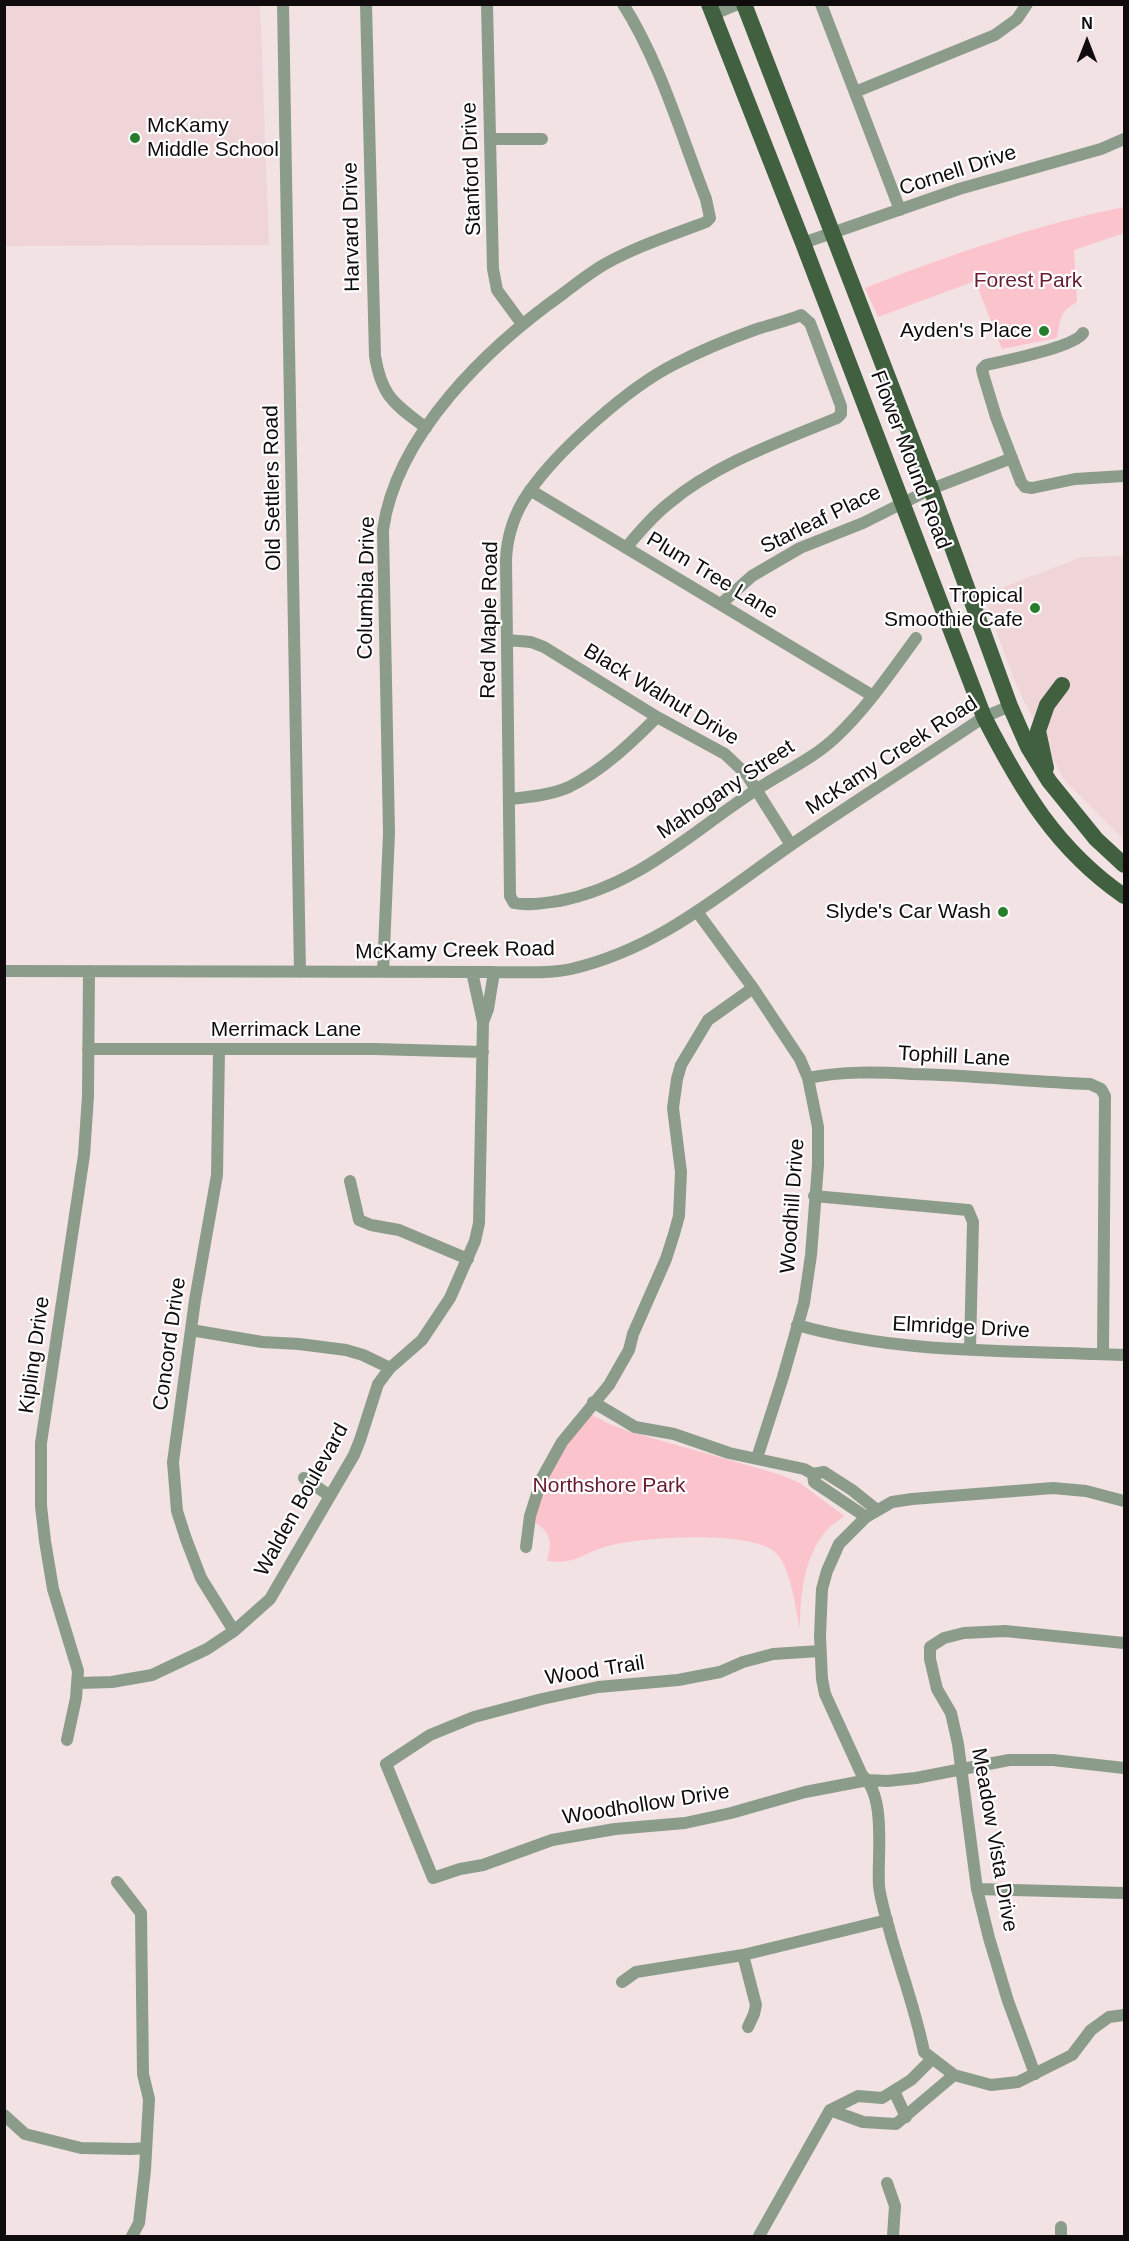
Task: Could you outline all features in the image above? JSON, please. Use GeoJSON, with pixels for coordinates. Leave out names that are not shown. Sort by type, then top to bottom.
{"type":"FeatureCollection","features":[{"type":"Feature","properties":{"kind":"main road","name":"Flower Mound Road"},"geometry":{"type":"LineString","coordinates":[[744,4],[931,489],[1010,706],[1028,747],[1049,781],[1096,839],[1125,865]]}},
{"type":"Feature","properties":{"kind":"main road","name":"Flower Mound Road"},"geometry":{"type":"LineString","coordinates":[[711,9],[984,717],[1009,766],[1033,805],[1073,853],[1123,891]]}},
{"type":"Feature","properties":{"kind":"main road"},"geometry":{"type":"LineString","coordinates":[[1049,781],[1038,731],[1047,705],[1062,686]]}},
{"type":"Feature","properties":{"kind":"street","name":"Old Settlers Road"},"geometry":{"type":"LineString","coordinates":[[283,4],[300,972]]}},
{"type":"Feature","properties":{"kind":"street","name":"Harvard Drive"},"geometry":{"type":"LineString","coordinates":[[366,4],[376,365],[381,383],[394,403],[426,428]]}},
{"type":"Feature","properties":{"kind":"street","name":"Stanford Drive"},"geometry":{"type":"LineString","coordinates":[[487,4],[495,281],[503,299],[522,324]]}},
{"type":"Feature","properties":{"kind":"street","name":"Columbia Drive"},"geometry":{"type":"LineString","coordinates":[[383,972],[389,833],[383,530],[386,510],[394,489],[426,428],[476,369],[522,324],[602,266],[645,245],[706,222],[710,218],[706,199],[653,63],[636,25],[623,4]]}},
{"type":"Feature","properties":{"kind":"street"},"geometry":{"type":"LineString","coordinates":[[711,9],[738,4]]}},
{"type":"Feature","properties":{"kind":"street"},"geometry":{"type":"LineString","coordinates":[[821,4],[900,210]]}},
{"type":"Feature","properties":{"kind":"street"},"geometry":{"type":"LineString","coordinates":[[855,92],[995,35],[1017,19],[1027,4]]}},
{"type":"Feature","properties":{"kind":"street"},"geometry":{"type":"LineString","coordinates":[[491,139],[542,139]]}},
{"type":"Feature","properties":{"kind":"street","name":"Cornell Drive"},"geometry":{"type":"LineString","coordinates":[[803,243],[989,180],[1101,149],[1125,139]]}},
{"type":"Feature","properties":{"kind":"street","name":"Red Maple Road"},"geometry":{"type":"LineString","coordinates":[[514,903],[510,896],[507,546],[515,517],[530,490],[555,461],[606,412],[634,390],[671,366],[736,338],[801,315],[810,323],[841,406],[841,414],[837,418],[749,454],[705,478],[668,503],[626,548]]}},
{"type":"Feature","properties":{"kind":"street"},"geometry":{"type":"LineString","coordinates":[[1083,333],[1080,339],[1064,345],[986,365],[982,369],[996,417],[1025,487],[1032,488],[1084,478],[1125,476]]}},
{"type":"Feature","properties":{"kind":"street","name":"Starleaf Place"},"geometry":{"type":"LineString","coordinates":[[722,603],[752,576],[800,548],[863,523],[931,489],[1012,458]]}},
{"type":"Feature","properties":{"kind":"street","name":"Plum Tree Lane"},"geometry":{"type":"LineString","coordinates":[[530,490],[722,603],[873,696]]}},
{"type":"Feature","properties":{"kind":"street","name":"Mahogany Street"},"geometry":{"type":"LineString","coordinates":[[514,903],[545,903],[584,896],[638,872],[685,842],[755,790],[809,758],[836,738],[873,696],[916,638]]}},
{"type":"Feature","properties":{"kind":"street","name":"Black Walnut Drive"},"geometry":{"type":"LineString","coordinates":[[507,640],[531,642],[544,647],[657,717],[725,754],[747,775],[791,846]]}},
{"type":"Feature","properties":{"kind":"street","name":"McKamy Creek Road"},"geometry":{"type":"LineString","coordinates":[[4,971],[494,972],[569,969],[634,948],[698,913],[791,846],[984,717],[1010,706]]}},
{"type":"Feature","properties":{"kind":"street"},"geometry":{"type":"LineString","coordinates":[[510,799],[545,795],[568,787],[615,757],[657,717]]}},
{"type":"Feature","properties":{"kind":"street","name":"Woodhill Drive"},"geometry":{"type":"LineString","coordinates":[[698,913],[753,988],[800,1059],[808,1078],[818,1127],[818,1165],[811,1255],[804,1303],[757,1458]]}},
{"type":"Feature","properties":{"kind":"street","name":"Kipling Drive"},"geometry":{"type":"LineString","coordinates":[[67,1740],[78,1683],[78,1671],[54,1589],[45,1541],[41,1506],[41,1443],[84,1155],[88,1096],[89,971]]}},
{"type":"Feature","properties":{"kind":"street","name":"Walden Boulevard"},"geometry":{"type":"LineString","coordinates":[[78,1683],[112,1682],[152,1675],[207,1649],[234,1631],[270,1599],[357,1448],[378,1384],[390,1368],[422,1340],[450,1298],[468,1259],[479,1223],[483,1022],[472,972]]}},
{"type":"Feature","properties":{"kind":"street","name":"Walden Boulevard"},"geometry":{"type":"LineString","coordinates":[[483,1022],[488,1009],[494,972]]}},
{"type":"Feature","properties":{"kind":"street"},"geometry":{"type":"LineString","coordinates":[[526,1547],[530,1516],[542,1478],[562,1442],[609,1385],[629,1350],[633,1334],[662,1269],[674,1234],[679,1216],[681,1172],[673,1108],[681,1065],[708,1020],[753,988]]}},
{"type":"Feature","properties":{"kind":"street","name":"Merrimack Lane"},"geometry":{"type":"LineString","coordinates":[[88,1049],[483,1052]]}},
{"type":"Feature","properties":{"kind":"street","name":"Concord Drive"},"geometry":{"type":"LineString","coordinates":[[219,1050],[216,1175],[173,1462],[177,1511],[201,1578],[234,1631]]}},
{"type":"Feature","properties":{"kind":"street","name":"Tophill Lane"},"geometry":{"type":"LineString","coordinates":[[808,1078],[862,1072],[932,1074],[1090,1084],[1101,1089],[1105,1096],[1103,1354]]}},
{"type":"Feature","properties":{"kind":"street"},"geometry":{"type":"LineString","coordinates":[[350,1180],[359,1220],[371,1225],[399,1230],[468,1259]]}},
{"type":"Feature","properties":{"kind":"street"},"geometry":{"type":"LineString","coordinates":[[814,1196],[968,1210],[973,1222],[970,1349]]}},
{"type":"Feature","properties":{"kind":"street","name":"Elmridge Drive"},"geometry":{"type":"LineString","coordinates":[[797,1325],[874,1342],[970,1349],[1125,1355]]}},
{"type":"Feature","properties":{"kind":"street"},"geometry":{"type":"LineString","coordinates":[[191,1330],[262,1342],[346,1350],[363,1355],[390,1368]]}},
{"type":"Feature","properties":{"kind":"street"},"geometry":{"type":"LineString","coordinates":[[593,1402],[635,1427],[674,1434],[729,1453],[804,1469],[813,1474],[824,1472],[878,1510]]}},
{"type":"Feature","properties":{"kind":"street"},"geometry":{"type":"LineString","coordinates":[[813,1474],[814,1482],[866,1517]]}},
{"type":"Feature","properties":{"kind":"street"},"geometry":{"type":"LineString","coordinates":[[304,1478],[330,1496]]}},
{"type":"Feature","properties":{"kind":"street"},"geometry":{"type":"LineString","coordinates":[[1125,1501],[1086,1491],[1053,1488],[892,1502],[866,1517],[839,1544],[826,1571],[822,1589],[820,1651],[825,1694],[862,1775],[868,1780],[877,1806],[880,1828],[878,1858],[880,1889],[924,2052],[954,2075],[991,2085],[1018,2082],[1072,2055],[1091,2030],[1109,2017],[1125,2016]]}},
{"type":"Feature","properties":{"kind":"street","name":"Meadow Vista Drive"},"geometry":{"type":"LineString","coordinates":[[1035,2074],[1008,2001],[978,1889],[958,1744],[951,1713],[937,1689],[930,1659],[930,1647],[944,1638],[964,1633],[1005,1631],[1125,1643]]}},
{"type":"Feature","properties":{"kind":"street","name":"Wood Trail"},"geometry":{"type":"LineString","coordinates":[[433,1878],[386,1764],[430,1734],[474,1718],[542,1699],[598,1687],[678,1680],[720,1672],[743,1662],[773,1654],[820,1651]]}},
{"type":"Feature","properties":{"kind":"street","name":"Woodhollow Drive"},"geometry":{"type":"LineString","coordinates":[[433,1878],[483,1864],[552,1840],[635,1826],[685,1823],[731,1813],[805,1792],[868,1780],[916,1779],[1009,1761],[1053,1761],[1125,1768]]}},
{"type":"Feature","properties":{"kind":"street"},"geometry":{"type":"LineString","coordinates":[[117,1882],[141,1913],[143,2074],[149,2099],[139,2223],[132,2236]]}},
{"type":"Feature","properties":{"kind":"street"},"geometry":{"type":"LineString","coordinates":[[978,1889],[1125,1893]]}},
{"type":"Feature","properties":{"kind":"street"},"geometry":{"type":"LineString","coordinates":[[622,1982],[636,1972],[743,1955],[887,1920]]}},
{"type":"Feature","properties":{"kind":"street"},"geometry":{"type":"LineString","coordinates":[[743,1955],[756,2005],[748,2027]]}},
{"type":"Feature","properties":{"kind":"street"},"geometry":{"type":"LineString","coordinates":[[759,2236],[830,2110],[858,2096],[882,2098],[911,2080],[932,2060]]}},
{"type":"Feature","properties":{"kind":"street"},"geometry":{"type":"LineString","coordinates":[[830,2110],[863,2122],[896,2124],[954,2075]]}},
{"type":"Feature","properties":{"kind":"street"},"geometry":{"type":"LineString","coordinates":[[894,2091],[906,2117]]}},
{"type":"Feature","properties":{"kind":"street"},"geometry":{"type":"LineString","coordinates":[[4,2115],[25,2134],[81,2148],[145,2148]]}},
{"type":"Feature","properties":{"kind":"street"},"geometry":{"type":"LineString","coordinates":[[887,2182],[895,2206],[893,2236]]}},
{"type":"Feature","properties":{"kind":"shaded area","name":"McKamy Middle School"},"geometry":{"type":"Polygon","coordinates":[[[4,5],[260,5],[269,245],[5,246],[4,5]]]}},
{"type":"Feature","properties":{"kind":"shaded area"},"geometry":{"type":"Polygon","coordinates":[[[1124,556],[1124,840],[1064,780],[1017,687],[983,595],[1082,557],[1124,556]]]}},
{"type":"Feature","properties":{"kind":"green space","name":"Forest Park"},"geometry":{"type":"Polygon","coordinates":[[[1124,207],[1124,233],[1074,250],[1077,302],[1063,313],[1057,338],[1002,349],[975,281],[878,317],[865,288],[993,242],[1124,207]]]}},
{"type":"Feature","properties":{"kind":"green space","name":"Northshore Park"},"geometry":{"type":"Polygon","coordinates":[[[589,1413],[631,1432],[778,1474],[800,1483],[844,1516],[825,1532],[812,1553],[802,1590],[800,1628],[786,1569],[777,1554],[765,1546],[722,1538],[669,1538],[608,1546],[572,1560],[547,1561],[550,1549],[548,1534],[535,1523],[535,1518],[547,1475],[563,1445],[589,1413]]]}},
{"type":"Feature","properties":{"kind":"place","name":"McKamy Middle School"},"geometry":{"type":"Point","coordinates":[135,138]}},
{"type":"Feature","properties":{"kind":"place","name":"Ayden's Place"},"geometry":{"type":"Point","coordinates":[1044,331]}},
{"type":"Feature","properties":{"kind":"place","name":"Tropical Smoothie Cafe"},"geometry":{"type":"Point","coordinates":[1035,608]}},
{"type":"Feature","properties":{"kind":"place","name":"Slyde's Car Wash"},"geometry":{"type":"Point","coordinates":[1003,912]}}]}
